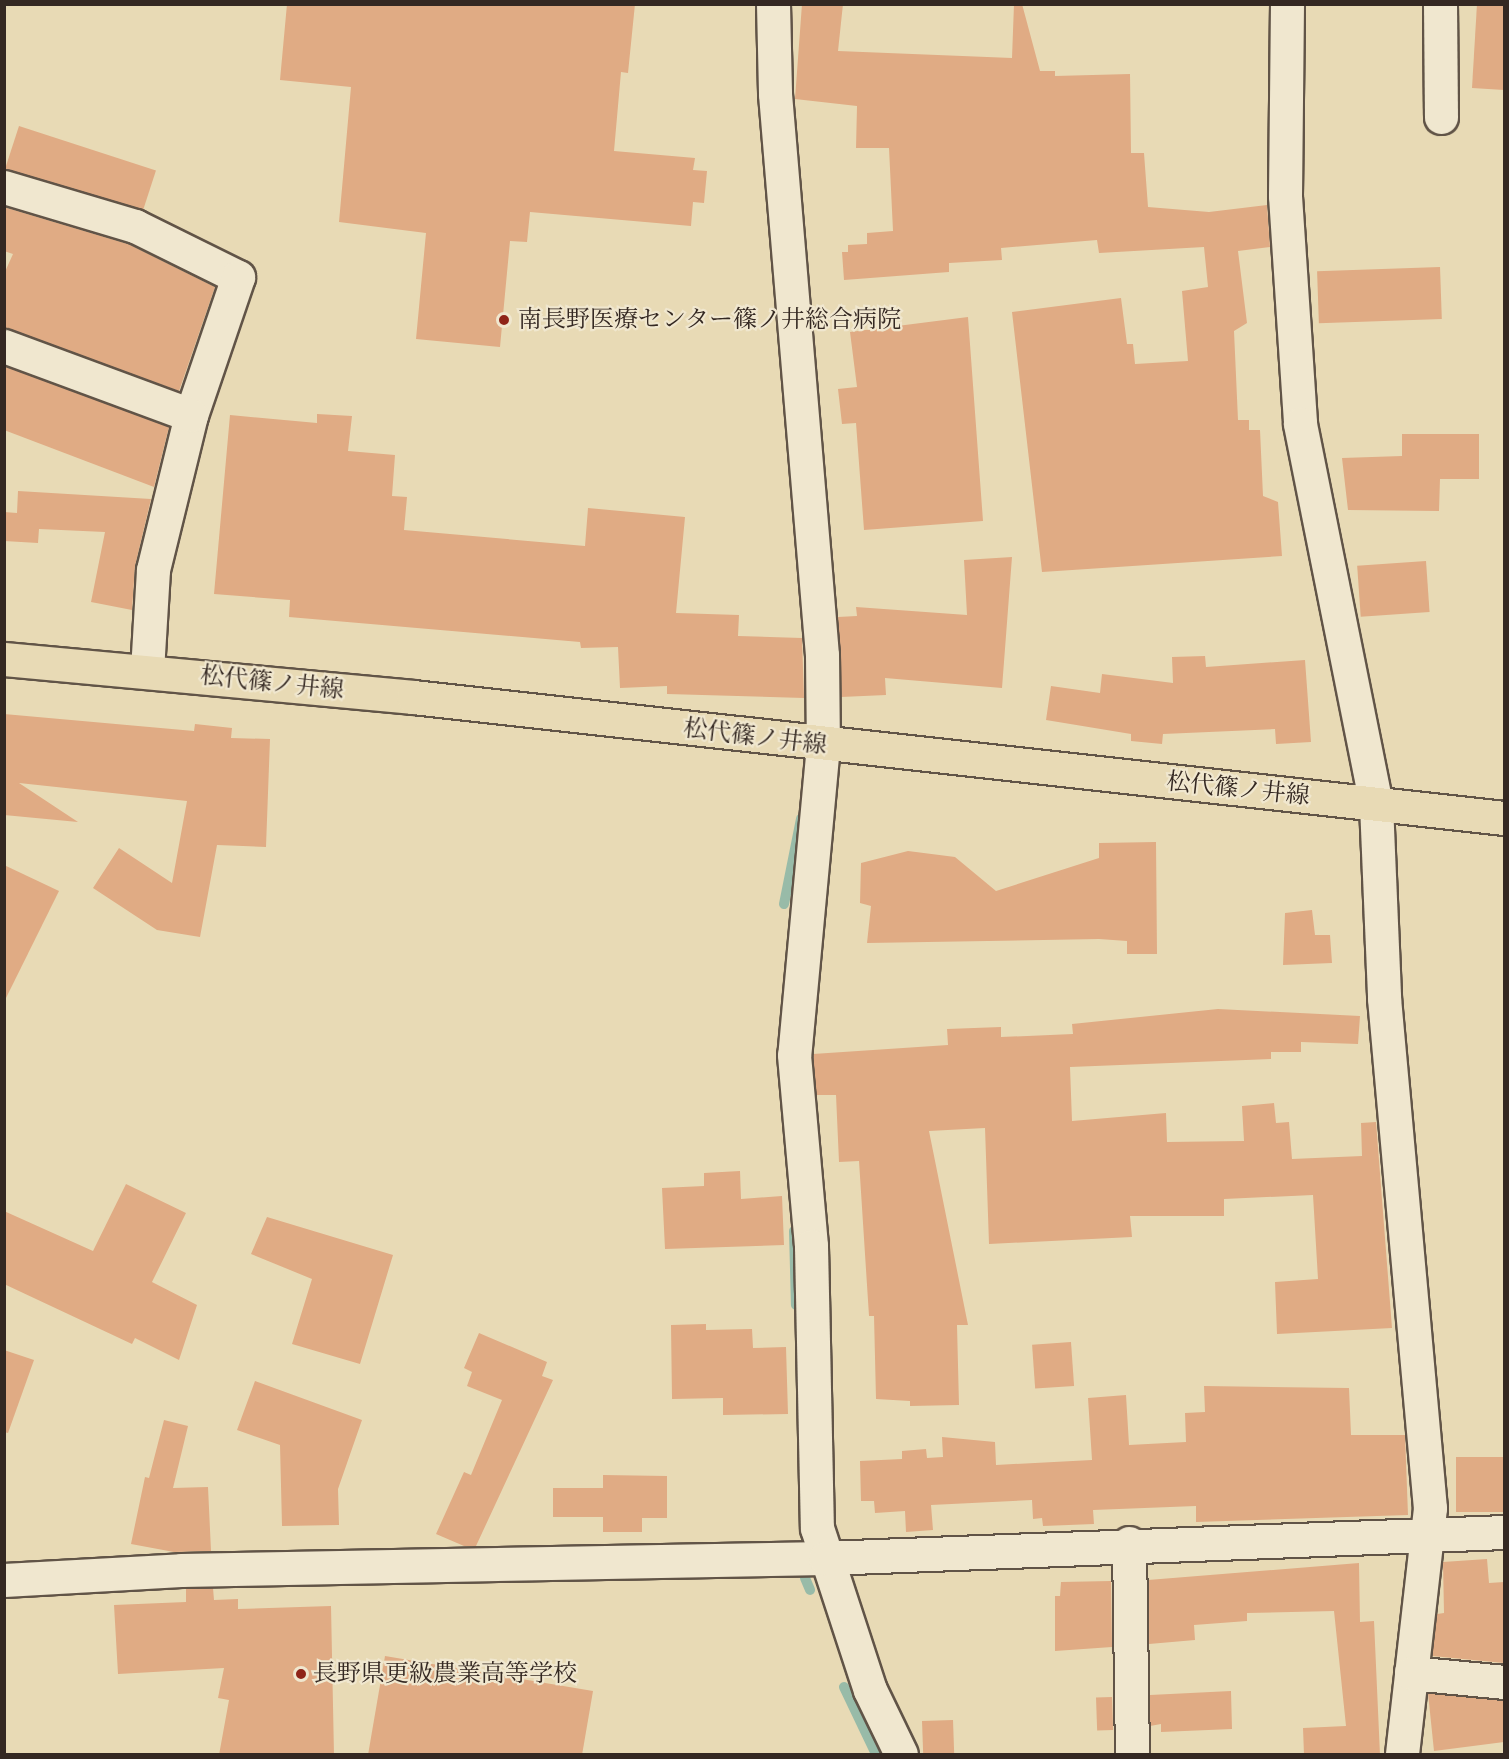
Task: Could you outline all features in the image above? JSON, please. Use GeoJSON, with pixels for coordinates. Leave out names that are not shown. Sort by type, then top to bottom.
{"type":"FeatureCollection","features":[{"type":"Feature","properties":{"kind":"main road","name":"松代篠ノ井線"},"geometry":{"type":"LineString","coordinates":[[4,659],[147,671],[1504,818]]}},
{"type":"Feature","properties":{"kind":"street"},"geometry":{"type":"LineString","coordinates":[[754,4],[775,94]]}},
{"type":"Feature","properties":{"kind":"street"},"geometry":{"type":"LineString","coordinates":[[773,4],[775,94],[800,360],[822,655],[823,745],[795,1055],[811,1246],[817,1528],[870,1690],[901,1755]]}},
{"type":"Feature","properties":{"kind":"street"},"geometry":{"type":"LineString","coordinates":[[1287,4],[1285,196],[1300,424],[1376,804],[1384,998],[1430,1508],[1424,1535],[1402,1755]]}},
{"type":"Feature","properties":{"kind":"street"},"geometry":{"type":"LineString","coordinates":[[1440,4],[1441,117]]}},
{"type":"Feature","properties":{"kind":"street"},"geometry":{"type":"LineString","coordinates":[[4,188],[135,226],[238,277],[191,415],[153,570],[147,671]]}},
{"type":"Feature","properties":{"kind":"street"},"geometry":{"type":"LineString","coordinates":[[4,346],[191,415]]}},
{"type":"Feature","properties":{"kind":"street"},"geometry":{"type":"LineString","coordinates":[[4,1580],[181,1570],[825,1558],[1129,1543],[1504,1532]]}},
{"type":"Feature","properties":{"kind":"street"},"geometry":{"type":"LineString","coordinates":[[1129,1543],[1132,1755]]}},
{"type":"Feature","properties":{"kind":"street"},"geometry":{"type":"LineString","coordinates":[[1411,1673],[1504,1682]]}},
{"type":"Feature","properties":{"kind":"building"},"geometry":{"type":"Polygon","coordinates":[[[287,4],[635,4],[628,73],[621,72],[614,151],[695,158],[693,170],[707,171],[704,203],[693,202],[691,226],[530,212],[527,242],[510,241],[500,347],[416,339],[426,233],[339,222],[351,87],[280,80],[287,4]]]}},
{"type":"Feature","properties":{"kind":"building"},"geometry":{"type":"Polygon","coordinates":[[[802,4],[843,4],[838,51],[1012,58],[1014,4],[1022,4],[1040,71],[1055,71],[1055,76],[1130,74],[1131,153],[1144,153],[1148,207],[1209,212],[1267,205],[1270,247],[1238,251],[1247,323],[1234,331],[1238,420],[1249,420],[1249,430],[1260,430],[1263,496],[1278,502],[1282,556],[1042,572],[1012,312],[1121,298],[1127,344],[1133,344],[1135,364],[1188,361],[1182,291],[1208,287],[1204,247],[1099,253],[1097,240],[1001,248],[1002,260],[949,263],[949,272],[844,280],[842,252],[848,252],[848,245],[867,244],[867,233],[893,231],[889,148],[856,148],[857,106],[795,99],[802,4]]]}},
{"type":"Feature","properties":{"kind":"building"},"geometry":{"type":"Polygon","coordinates":[[[1477,4],[1504,4],[1504,90],[1472,88],[1477,4]]]}},
{"type":"Feature","properties":{"kind":"building"},"geometry":{"type":"Polygon","coordinates":[[[19,126],[156,170],[142,214],[5,170],[19,126]]]}},
{"type":"Feature","properties":{"kind":"building"},"geometry":{"type":"Polygon","coordinates":[[[4,207],[128,244],[215,287],[179,391],[4,328],[4,274],[13,254],[4,251],[4,207]]]}},
{"type":"Feature","properties":{"kind":"building"},"geometry":{"type":"Polygon","coordinates":[[[1440,267],[1442,319],[1319,323],[1317,271],[1440,267]]]}},
{"type":"Feature","properties":{"kind":"building"},"geometry":{"type":"Polygon","coordinates":[[[968,317],[983,521],[864,530],[856,423],[842,424],[838,389],[857,387],[850,332],[968,317]]]}},
{"type":"Feature","properties":{"kind":"building"},"geometry":{"type":"Polygon","coordinates":[[[4,366],[169,427],[154,487],[4,430],[4,366]]]}},
{"type":"Feature","properties":{"kind":"building"},"geometry":{"type":"Polygon","coordinates":[[[317,414],[352,416],[348,451],[395,455],[392,496],[407,497],[404,530],[585,546],[588,508],[685,517],[676,613],[739,615],[738,636],[802,638],[804,698],[667,694],[667,686],[620,688],[618,647],[581,648],[580,642],[289,617],[290,600],[214,594],[230,415],[317,423],[317,414]]]}},
{"type":"Feature","properties":{"kind":"building"},"geometry":{"type":"Polygon","coordinates":[[[1402,434],[1479,434],[1479,479],[1440,479],[1439,511],[1348,510],[1342,458],[1402,456],[1402,434]]]}},
{"type":"Feature","properties":{"kind":"building"},"geometry":{"type":"Polygon","coordinates":[[[18,491],[151,499],[135,566],[132,610],[91,602],[105,532],[39,529],[38,543],[4,541],[4,512],[17,513],[18,491]]]}},
{"type":"Feature","properties":{"kind":"building"},"geometry":{"type":"Polygon","coordinates":[[[1012,557],[1002,688],[885,678],[886,695],[841,697],[838,617],[857,616],[856,607],[967,615],[964,560],[1012,557]]]}},
{"type":"Feature","properties":{"kind":"building"},"geometry":{"type":"Polygon","coordinates":[[[1426,561],[1430,612],[1361,617],[1357,566],[1426,561]]]}},
{"type":"Feature","properties":{"kind":"building"},"geometry":{"type":"Polygon","coordinates":[[[1205,656],[1206,667],[1305,660],[1311,742],[1276,744],[1275,729],[1163,734],[1162,744],[1131,741],[1131,734],[1046,720],[1051,686],[1100,693],[1102,674],[1173,683],[1172,657],[1205,656]]]}},
{"type":"Feature","properties":{"kind":"building"},"geometry":{"type":"Polygon","coordinates":[[[4,714],[194,731],[195,724],[232,728],[231,738],[270,739],[266,847],[217,845],[200,937],[157,930],[93,888],[119,848],[172,883],[187,801],[19,783],[78,822],[4,815],[4,714]]]}},
{"type":"Feature","properties":{"kind":"building"},"geometry":{"type":"Polygon","coordinates":[[[1156,842],[1157,954],[1127,954],[1127,941],[1099,939],[867,943],[871,906],[860,903],[861,863],[908,851],[955,857],[996,891],[1099,858],[1099,843],[1156,842]]]}},
{"type":"Feature","properties":{"kind":"building"},"geometry":{"type":"Polygon","coordinates":[[[4,865],[59,891],[4,1002],[4,865]]]}},
{"type":"Feature","properties":{"kind":"building"},"geometry":{"type":"Polygon","coordinates":[[[1312,910],[1315,935],[1330,935],[1332,963],[1283,965],[1285,913],[1312,910]]]}},
{"type":"Feature","properties":{"kind":"building"},"geometry":{"type":"Polygon","coordinates":[[[1218,1009],[1360,1016],[1358,1044],[1301,1042],[1301,1052],[1271,1052],[1271,1059],[1070,1067],[1072,1121],[1166,1113],[1167,1142],[1244,1141],[1242,1106],[1274,1103],[1276,1123],[1289,1122],[1292,1159],[1362,1156],[1361,1123],[1376,1122],[1392,1328],[1277,1334],[1275,1282],[1318,1279],[1313,1195],[1224,1199],[1224,1216],[1130,1216],[1132,1237],[989,1244],[985,1128],[929,1131],[968,1325],[957,1325],[959,1405],[910,1406],[910,1401],[876,1399],[874,1316],[869,1316],[859,1161],[839,1162],[836,1095],[816,1095],[813,1054],[948,1045],[947,1029],[1001,1027],[1001,1037],[1073,1034],[1072,1024],[1218,1009]]]}},
{"type":"Feature","properties":{"kind":"building"},"geometry":{"type":"Polygon","coordinates":[[[740,1171],[741,1199],[782,1196],[784,1245],[665,1249],[662,1188],[704,1186],[704,1173],[740,1171]]]}},
{"type":"Feature","properties":{"kind":"building"},"geometry":{"type":"Polygon","coordinates":[[[126,1184],[186,1213],[152,1282],[197,1305],[179,1360],[135,1338],[132,1344],[4,1284],[4,1211],[93,1251],[126,1184]]]}},
{"type":"Feature","properties":{"kind":"building"},"geometry":{"type":"Polygon","coordinates":[[[267,1217],[393,1255],[360,1364],[292,1344],[312,1279],[251,1254],[267,1217]]]}},
{"type":"Feature","properties":{"kind":"building"},"geometry":{"type":"Polygon","coordinates":[[[706,1324],[706,1330],[752,1329],[753,1348],[786,1347],[788,1414],[723,1415],[723,1398],[672,1399],[671,1325],[706,1324]]]}},
{"type":"Feature","properties":{"kind":"building"},"geometry":{"type":"Polygon","coordinates":[[[479,1333],[547,1362],[542,1376],[553,1380],[476,1546],[464,1546],[436,1534],[464,1472],[471,1475],[502,1400],[467,1386],[472,1372],[464,1368],[479,1333]]]}},
{"type":"Feature","properties":{"kind":"building"},"geometry":{"type":"Polygon","coordinates":[[[1071,1342],[1074,1386],[1035,1389],[1032,1345],[1071,1342]]]}},
{"type":"Feature","properties":{"kind":"building"},"geometry":{"type":"Polygon","coordinates":[[[4,1350],[34,1360],[8,1433],[4,1432],[4,1350]]]}},
{"type":"Feature","properties":{"kind":"building"},"geometry":{"type":"Polygon","coordinates":[[[255,1381],[362,1420],[338,1489],[339,1525],[282,1526],[280,1445],[237,1430],[255,1381]]]}},
{"type":"Feature","properties":{"kind":"building"},"geometry":{"type":"Polygon","coordinates":[[[1204,1386],[1349,1388],[1351,1435],[1405,1435],[1408,1515],[1196,1522],[1196,1506],[1093,1510],[1094,1524],[1043,1526],[1042,1518],[1033,1519],[1032,1500],[931,1505],[933,1530],[906,1532],[905,1511],[875,1513],[874,1501],[861,1501],[860,1461],[902,1459],[902,1451],[926,1449],[927,1458],[943,1457],[942,1437],[995,1442],[996,1465],[1092,1460],[1088,1398],[1126,1395],[1129,1445],[1186,1442],[1185,1413],[1205,1412],[1204,1386]]]}},
{"type":"Feature","properties":{"kind":"building"},"geometry":{"type":"Polygon","coordinates":[[[164,1420],[188,1426],[173,1488],[208,1487],[211,1551],[174,1552],[131,1544],[145,1477],[149,1478],[164,1420]]]}},
{"type":"Feature","properties":{"kind":"building"},"geometry":{"type":"Polygon","coordinates":[[[1456,1457],[1504,1457],[1504,1512],[1456,1512],[1456,1457]]]}},
{"type":"Feature","properties":{"kind":"building"},"geometry":{"type":"Polygon","coordinates":[[[603,1475],[667,1476],[667,1518],[642,1518],[642,1532],[603,1532],[603,1517],[553,1517],[553,1488],[603,1488],[603,1475]]]}},
{"type":"Feature","properties":{"kind":"building"},"geometry":{"type":"Polygon","coordinates":[[[1487,1559],[1489,1583],[1504,1582],[1504,1663],[1432,1656],[1437,1614],[1444,1613],[1443,1562],[1487,1559]]]}},
{"type":"Feature","properties":{"kind":"building"},"geometry":{"type":"Polygon","coordinates":[[[1359,1563],[1360,1622],[1374,1621],[1380,1755],[1304,1755],[1303,1728],[1346,1726],[1334,1611],[1247,1613],[1247,1621],[1194,1625],[1195,1640],[1149,1644],[1148,1580],[1359,1563]]]}},
{"type":"Feature","properties":{"kind":"building"},"geometry":{"type":"Polygon","coordinates":[[[1111,1581],[1112,1647],[1055,1651],[1055,1596],[1060,1596],[1061,1582],[1111,1581]]]}},
{"type":"Feature","properties":{"kind":"building"},"geometry":{"type":"Polygon","coordinates":[[[213,1588],[214,1600],[238,1599],[238,1609],[331,1606],[334,1755],[219,1755],[229,1700],[218,1698],[224,1668],[118,1674],[114,1605],[186,1602],[186,1589],[213,1588]]]}},
{"type":"Feature","properties":{"kind":"building"},"geometry":{"type":"Polygon","coordinates":[[[385,1656],[593,1691],[582,1755],[368,1755],[385,1656]]]}},
{"type":"Feature","properties":{"kind":"building"},"geometry":{"type":"Polygon","coordinates":[[[1231,1691],[1232,1729],[1161,1732],[1161,1724],[1150,1726],[1150,1695],[1231,1691]]]}},
{"type":"Feature","properties":{"kind":"building"},"geometry":{"type":"Polygon","coordinates":[[[1428,1693],[1504,1700],[1504,1742],[1434,1751],[1428,1693]]]}},
{"type":"Feature","properties":{"kind":"building"},"geometry":{"type":"Polygon","coordinates":[[[1112,1697],[1113,1730],[1097,1731],[1096,1698],[1112,1697]]]}},
{"type":"Feature","properties":{"kind":"building"},"geometry":{"type":"Polygon","coordinates":[[[953,1720],[954,1754],[923,1754],[922,1721],[953,1720]]]}},
{"type":"Feature","properties":{"kind":"waterway"},"geometry":{"type":"LineString","coordinates":[[784,904],[801,819]]}},
{"type":"Feature","properties":{"kind":"waterway"},"geometry":{"type":"LineString","coordinates":[[794,1231],[796,1305]]}},
{"type":"Feature","properties":{"kind":"waterway"},"geometry":{"type":"LineString","coordinates":[[805,1578],[810,1590]]}},
{"type":"Feature","properties":{"kind":"waterway"},"geometry":{"type":"LineString","coordinates":[[844,1687],[876,1754]]}},
{"type":"Feature","properties":{"kind":"place","name":"南長野医療センター篠ノ井総合病院"},"geometry":{"type":"Point","coordinates":[504,320]}},
{"type":"Feature","properties":{"kind":"place","name":"長野県更級農業高等学校"},"geometry":{"type":"Point","coordinates":[301,1674]}}]}
